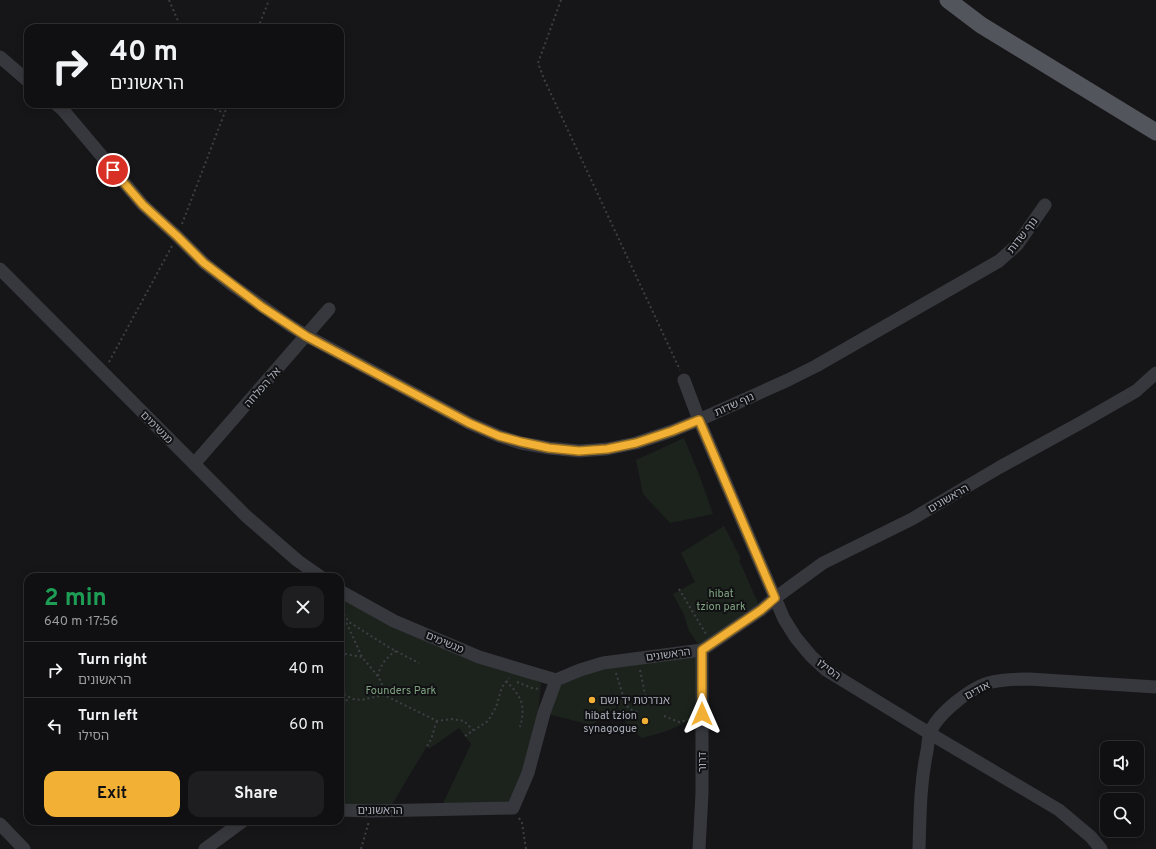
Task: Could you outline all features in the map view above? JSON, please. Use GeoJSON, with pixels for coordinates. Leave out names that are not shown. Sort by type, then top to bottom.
{"type":"FeatureCollection","features":[{"type":"Feature","properties":{"kind":"main road"},"geometry":{"type":"LineString","coordinates":[[948,0],[981,25],[1156,132]]}},
{"type":"Feature","properties":{"kind":"main road"},"geometry":{"type":"LineString","coordinates":[[1098,96],[1156,122]]}},
{"type":"Feature","properties":{"kind":"street"},"geometry":{"type":"LineString","coordinates":[[0,57],[24,78]]}},
{"type":"Feature","properties":{"kind":"street","name":"נוף שדות"},"geometry":{"type":"LineString","coordinates":[[61,108],[143,205],[204,263],[232,285],[289,325],[306,336],[469,423],[499,436],[521,442],[549,448],[579,451],[607,449],[636,443],[672,431],[788,380],[816,366],[999,260],[1017,245],[1045,205]]}},
{"type":"Feature","properties":{"kind":"street","name":"מגשימים"},"geometry":{"type":"LineString","coordinates":[[0,269],[246,516],[298,561],[315,573]]}},
{"type":"Feature","properties":{"kind":"street","name":"אל הפלחה"},"geometry":{"type":"LineString","coordinates":[[194,464],[329,309]]}},
{"type":"Feature","properties":{"kind":"street","name":"הראשונים"},"geometry":{"type":"LineString","coordinates":[[556,680],[580,670],[613,662],[638,659],[707,646],[761,610],[823,563],[912,519],[1136,390],[1156,373]]}},
{"type":"Feature","properties":{"kind":"street","name":"הסילו"},"geometry":{"type":"LineString","coordinates":[[684,380],[699,420],[784,619],[810,656],[826,670],[930,734],[1059,810],[1091,837],[1101,849]]}},
{"type":"Feature","properties":{"kind":"street","name":"מגשימים"},"geometry":{"type":"LineString","coordinates":[[344,593],[394,621],[479,657],[556,680]]}},
{"type":"Feature","properties":{"kind":"street","name":"דרור"},"geometry":{"type":"LineString","coordinates":[[699,849],[702,793],[702,714],[707,646]]}},
{"type":"Feature","properties":{"kind":"street","name":"אודים"},"geometry":{"type":"LineString","coordinates":[[919,849],[920,792],[930,734],[938,718],[954,703],[990,682],[1029,679],[1156,687]]}},
{"type":"Feature","properties":{"kind":"street"},"geometry":{"type":"LineString","coordinates":[[513,808],[528,773],[544,713],[556,680]]}},
{"type":"Feature","properties":{"kind":"street","name":"הראשונים"},"geometry":{"type":"LineString","coordinates":[[344,810],[372,811],[513,808]]}},
{"type":"Feature","properties":{"kind":"street"},"geometry":{"type":"LineString","coordinates":[[0,824],[24,849]]}},
{"type":"Feature","properties":{"kind":"street"},"geometry":{"type":"LineString","coordinates":[[205,849],[238,825]]}},
{"type":"Feature","properties":{"kind":"path"},"geometry":{"type":"LineString","coordinates":[[169,0],[179,24]]}},
{"type":"Feature","properties":{"kind":"path"},"geometry":{"type":"LineString","coordinates":[[260,24],[269,0]]}},
{"type":"Feature","properties":{"kind":"path"},"geometry":{"type":"LineString","coordinates":[[561,0],[538,63],[547,86],[684,380]]}},
{"type":"Feature","properties":{"kind":"path"},"geometry":{"type":"LineString","coordinates":[[215,108],[224,113]]}},
{"type":"Feature","properties":{"kind":"path"},"geometry":{"type":"LineString","coordinates":[[103,371],[115,353],[177,236],[226,108]]}},
{"type":"Feature","properties":{"kind":"path"},"geometry":{"type":"LineString","coordinates":[[679,589],[707,646]]}},
{"type":"Feature","properties":{"kind":"path"},"geometry":{"type":"LineString","coordinates":[[344,614],[349,622],[396,651],[419,663]]}},
{"type":"Feature","properties":{"kind":"path"},"geometry":{"type":"LineString","coordinates":[[344,621],[362,657],[378,676],[384,688],[384,695]]}},
{"type":"Feature","properties":{"kind":"path"},"geometry":{"type":"LineString","coordinates":[[378,676],[378,671],[392,653],[396,651]]}},
{"type":"Feature","properties":{"kind":"path"},"geometry":{"type":"LineString","coordinates":[[344,654],[362,657]]}},
{"type":"Feature","properties":{"kind":"path"},"geometry":{"type":"LineString","coordinates":[[638,659],[647,704]]}},
{"type":"Feature","properties":{"kind":"path"},"geometry":{"type":"LineString","coordinates":[[613,662],[626,705],[630,709],[637,712]]}},
{"type":"Feature","properties":{"kind":"path"},"geometry":{"type":"LineString","coordinates":[[465,736],[488,721],[496,707],[502,687],[510,676],[523,685],[540,689]]}},
{"type":"Feature","properties":{"kind":"path"},"geometry":{"type":"LineString","coordinates":[[506,681],[518,693],[522,704],[523,717],[520,727]]}},
{"type":"Feature","properties":{"kind":"path"},"geometry":{"type":"LineString","coordinates":[[344,695],[361,700],[384,695],[437,721],[444,719],[458,719],[464,721],[473,730]]}},
{"type":"Feature","properties":{"kind":"path"},"geometry":{"type":"LineString","coordinates":[[344,704],[349,697]]}},
{"type":"Feature","properties":{"kind":"path"},"geometry":{"type":"LineString","coordinates":[[664,716],[668,719],[679,722],[702,714]]}},
{"type":"Feature","properties":{"kind":"path"},"geometry":{"type":"LineString","coordinates":[[427,746],[430,743],[437,721]]}},
{"type":"Feature","properties":{"kind":"path"},"geometry":{"type":"LineString","coordinates":[[513,808],[522,823],[526,849]]}},
{"type":"Feature","properties":{"kind":"path"},"geometry":{"type":"LineString","coordinates":[[361,849],[372,811]]}},
{"type":"Feature","properties":{"kind":"green space"},"geometry":{"type":"Polygon","coordinates":[[[684,438],[713,514],[670,523],[643,494],[636,460],[684,438]]]}},
{"type":"Feature","properties":{"kind":"green space","name":"hibat tzion park"},"geometry":{"type":"Polygon","coordinates":[[[724,526],[741,559],[739,560],[761,610],[702,650],[689,631],[684,615],[673,594],[695,582],[681,553],[724,526]]]}},
{"type":"Feature","properties":{"kind":"green space","name":"Founders Park"},"geometry":{"type":"Polygon","coordinates":[[[344,597],[541,683],[535,748],[513,808],[440,810],[471,744],[459,728],[429,749],[427,746],[388,811],[344,809],[344,597]]]}},
{"type":"Feature","properties":{"kind":"green space"},"geometry":{"type":"Polygon","coordinates":[[[702,655],[697,715],[664,732],[642,738],[635,732],[621,714],[610,685],[617,710],[591,725],[544,713],[556,680],[603,663],[702,655]]]}},
{"type":"Feature","properties":{"kind":"place","name":"אנדרטת יד ושם"},"geometry":{"type":"Point","coordinates":[592,700]}},
{"type":"Feature","properties":{"kind":"place","name":"hibat tzion synagogue"},"geometry":{"type":"Point","coordinates":[645,721]}},
{"type":"Feature","properties":{"kind":"route"},"geometry":{"type":"LineString","coordinates":[[113,170],[143,205],[204,263],[262,307],[306,336],[469,423],[499,436],[549,448],[579,451],[607,449],[636,443],[699,420],[775,598],[761,610],[702,650],[702,714]]}}]}
